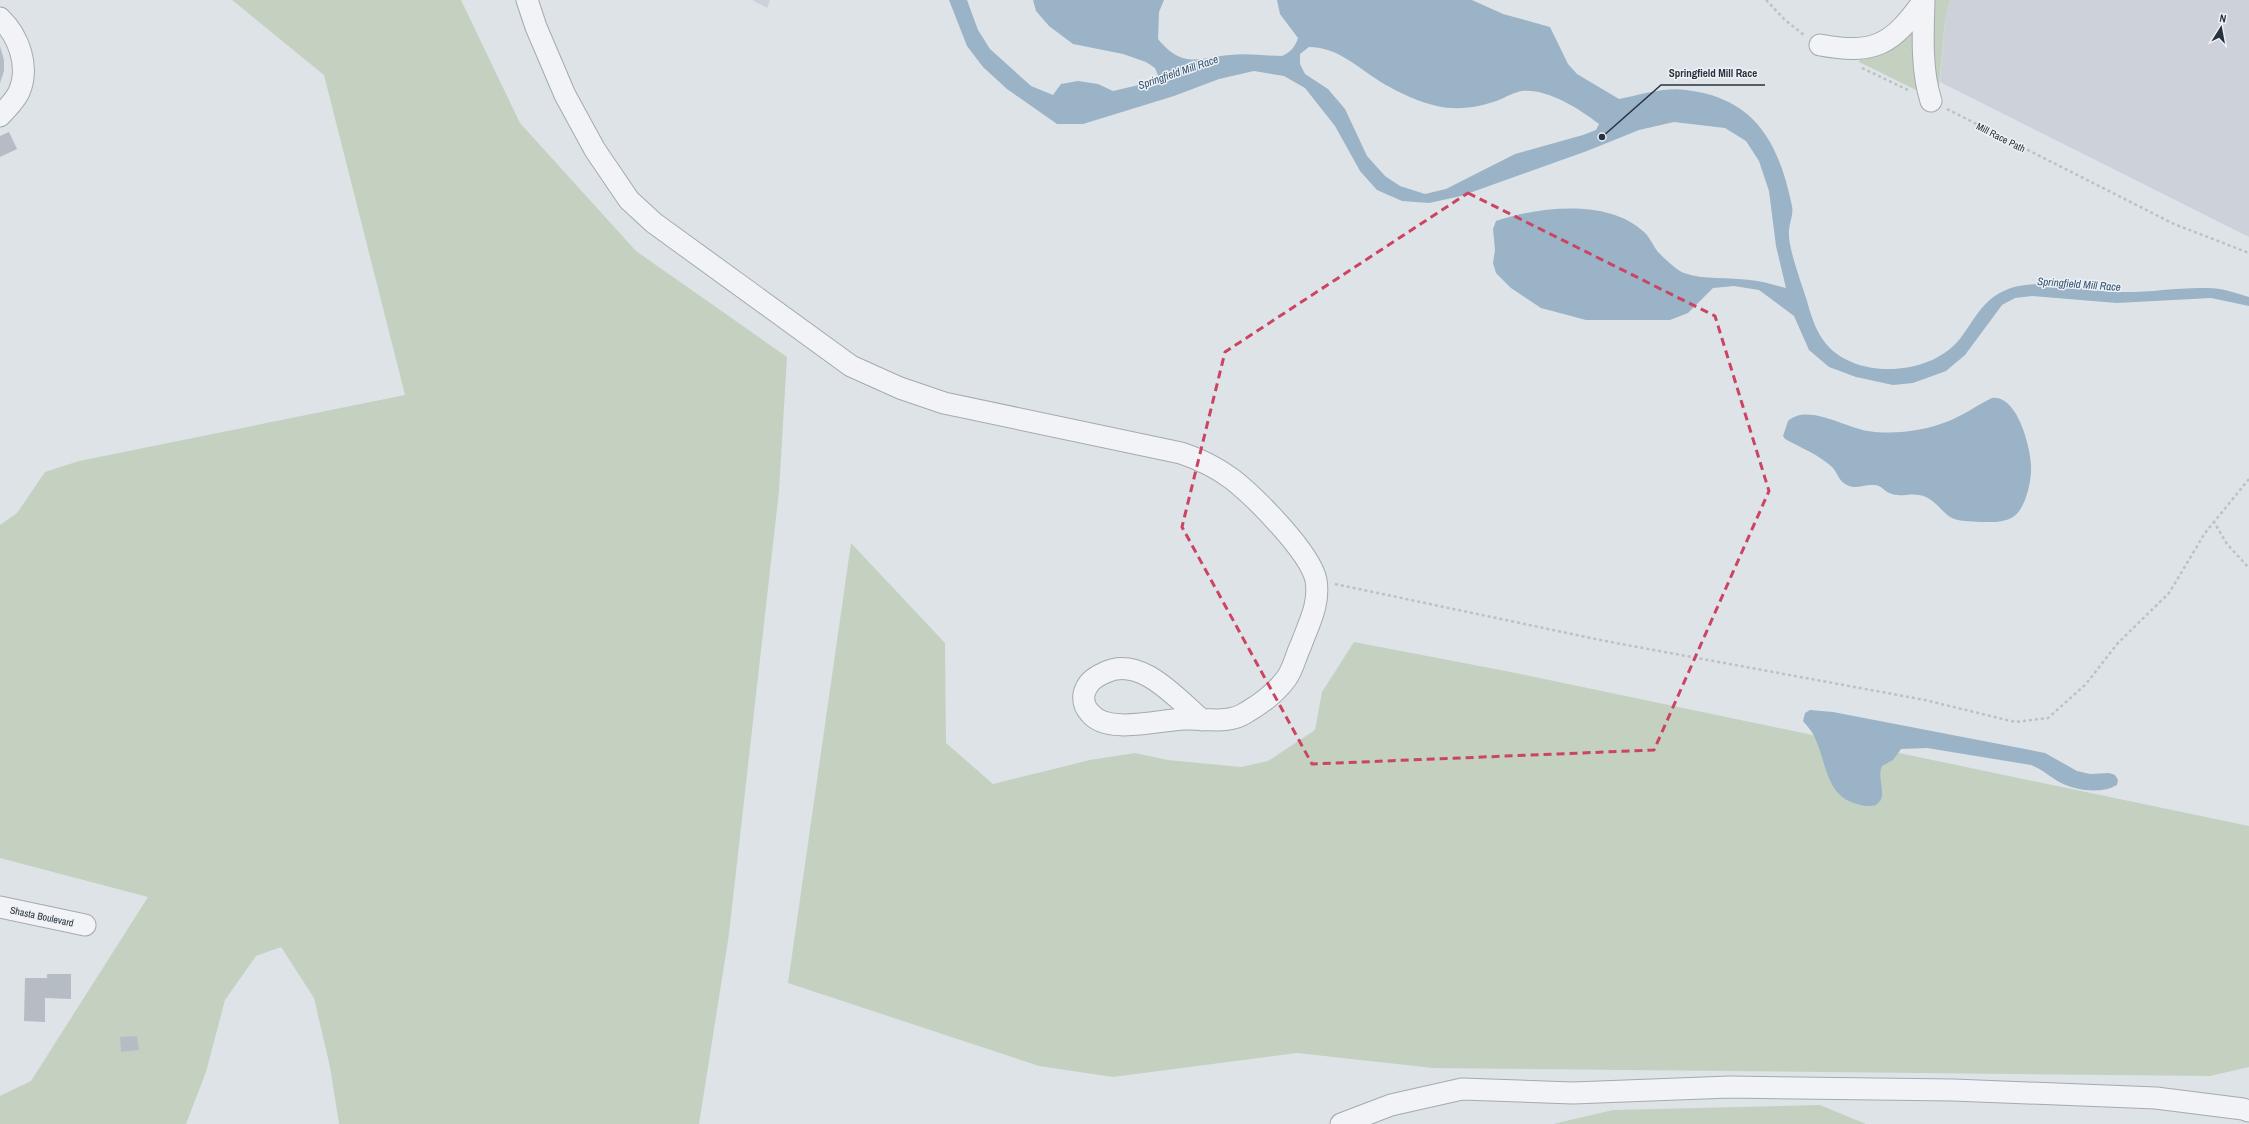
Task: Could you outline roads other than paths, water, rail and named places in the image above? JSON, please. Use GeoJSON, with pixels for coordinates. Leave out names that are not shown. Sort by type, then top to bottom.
{"type":"FeatureCollection","features":[{"type":"Feature","properties":{"kind":"street"},"geometry":{"type":"LineString","coordinates":[[527,0],[536,27],[566,95],[595,150],[629,200],[666,232],[851,366],[900,388],[944,403],[1181,452],[1203,461],[1232,479],[1275,519],[1310,564],[1316,580],[1317,606],[1286,678],[1265,699],[1246,714],[1228,720],[1202,720],[1186,719],[1118,726],[1104,723],[1093,718],[1086,708],[1084,697],[1087,684],[1096,676],[1107,671],[1119,669],[1138,671],[1154,679],[1202,720]]}},
{"type":"Feature","properties":{"kind":"street"},"geometry":{"type":"LineString","coordinates":[[1820,45],[1850,50],[1875,47],[1898,32],[1924,0]]}},
{"type":"Feature","properties":{"kind":"street"},"geometry":{"type":"LineString","coordinates":[[1924,0],[1926,85],[1931,101]]}},
{"type":"Feature","properties":{"kind":"street"},"geometry":{"type":"LineString","coordinates":[[0,18],[11,32],[22,56],[24,72],[19,92],[0,116]]}},
{"type":"Feature","properties":{"kind":"street","name":"Shasta Boulevard"},"geometry":{"type":"LineString","coordinates":[[0,907],[85,925]]}},
{"type":"Feature","properties":{"kind":"street"},"geometry":{"type":"LineString","coordinates":[[1341,1124],[1391,1105],[1462,1089],[1574,1092],[1730,1087],[1953,1090],[2156,1098],[2249,1111]]}},
{"type":"Feature","properties":{"kind":"water"},"geometry":{"type":"Polygon","coordinates":[[[949,0],[967,0],[978,30],[990,49],[1031,86],[1053,95],[1061,84],[1078,81],[1098,84],[1113,91],[1160,80],[1155,68],[1146,62],[1123,54],[1073,44],[1049,26],[1036,11],[1033,0],[1164,0],[1159,12],[1158,39],[1175,55],[1183,58],[1199,59],[1236,54],[1282,56],[1288,53],[1294,47],[1298,38],[1280,14],[1277,0],[1472,0],[1503,14],[1550,27],[1568,64],[1577,74],[1619,99],[1661,90],[1678,89],[1710,95],[1730,103],[1747,114],[1760,128],[1771,144],[1780,163],[1787,184],[1792,206],[1789,231],[1791,249],[1816,327],[1824,342],[1830,348],[1845,359],[1859,365],[1889,369],[1905,368],[1935,359],[1959,340],[1979,311],[1991,299],[2008,289],[2034,284],[2048,284],[2118,292],[2213,288],[2249,297],[2249,306],[2211,298],[2117,303],[2032,296],[2015,298],[2002,305],[1965,355],[1946,371],[1913,383],[1893,385],[1856,377],[1829,367],[1809,350],[1794,316],[1759,290],[1734,286],[1713,288],[1688,313],[1670,320],[1586,320],[1541,308],[1511,288],[1496,273],[1493,263],[1495,250],[1493,229],[1496,221],[1532,212],[1572,208],[1612,214],[1629,221],[1646,234],[1658,252],[1677,269],[1684,273],[1708,278],[1742,279],[1768,283],[1786,288],[1776,246],[1769,191],[1759,161],[1746,141],[1725,128],[1674,122],[1639,130],[1587,151],[1461,196],[1429,203],[1402,201],[1377,190],[1360,171],[1335,126],[1305,88],[1284,76],[1254,71],[1219,79],[1174,96],[1083,124],[1057,124],[1007,89],[983,67],[967,46],[949,0]],[[1309,47],[1300,54],[1300,64],[1305,74],[1328,89],[1345,109],[1367,156],[1385,176],[1400,186],[1425,194],[1446,189],[1515,154],[1596,130],[1599,124],[1563,101],[1543,93],[1532,91],[1513,93],[1499,100],[1469,108],[1453,108],[1430,104],[1396,91],[1348,60],[1320,48],[1309,47]]]}},
{"type":"Feature","properties":{"kind":"water"},"geometry":{"type":"Polygon","coordinates":[[[1992,398],[2001,399],[2008,404],[2015,413],[2025,434],[2031,465],[2029,485],[2025,501],[2018,513],[2009,519],[2001,521],[1980,522],[1957,520],[1950,517],[1924,496],[1895,495],[1877,485],[1854,487],[1844,484],[1834,469],[1827,462],[1785,439],[1783,436],[1788,421],[1796,416],[1805,414],[1815,415],[1868,431],[1888,433],[1919,430],[1949,421],[1992,398]]]}},
{"type":"Feature","properties":{"kind":"water"},"geometry":{"type":"Polygon","coordinates":[[[1810,710],[1833,712],[2045,753],[2077,771],[2090,774],[2109,773],[2115,775],[2118,780],[2117,785],[2102,790],[2077,789],[2056,780],[2031,765],[1927,748],[1901,749],[1893,760],[1882,766],[1880,775],[1882,792],[1881,800],[1873,806],[1860,805],[1847,800],[1839,794],[1833,786],[1815,738],[1803,721],[1805,713],[1810,710]]]}},
{"type":"Feature","properties":{"kind":"place","name":"Springfield Mill Race"},"geometry":{"type":"Point","coordinates":[1602,137]}}]}
